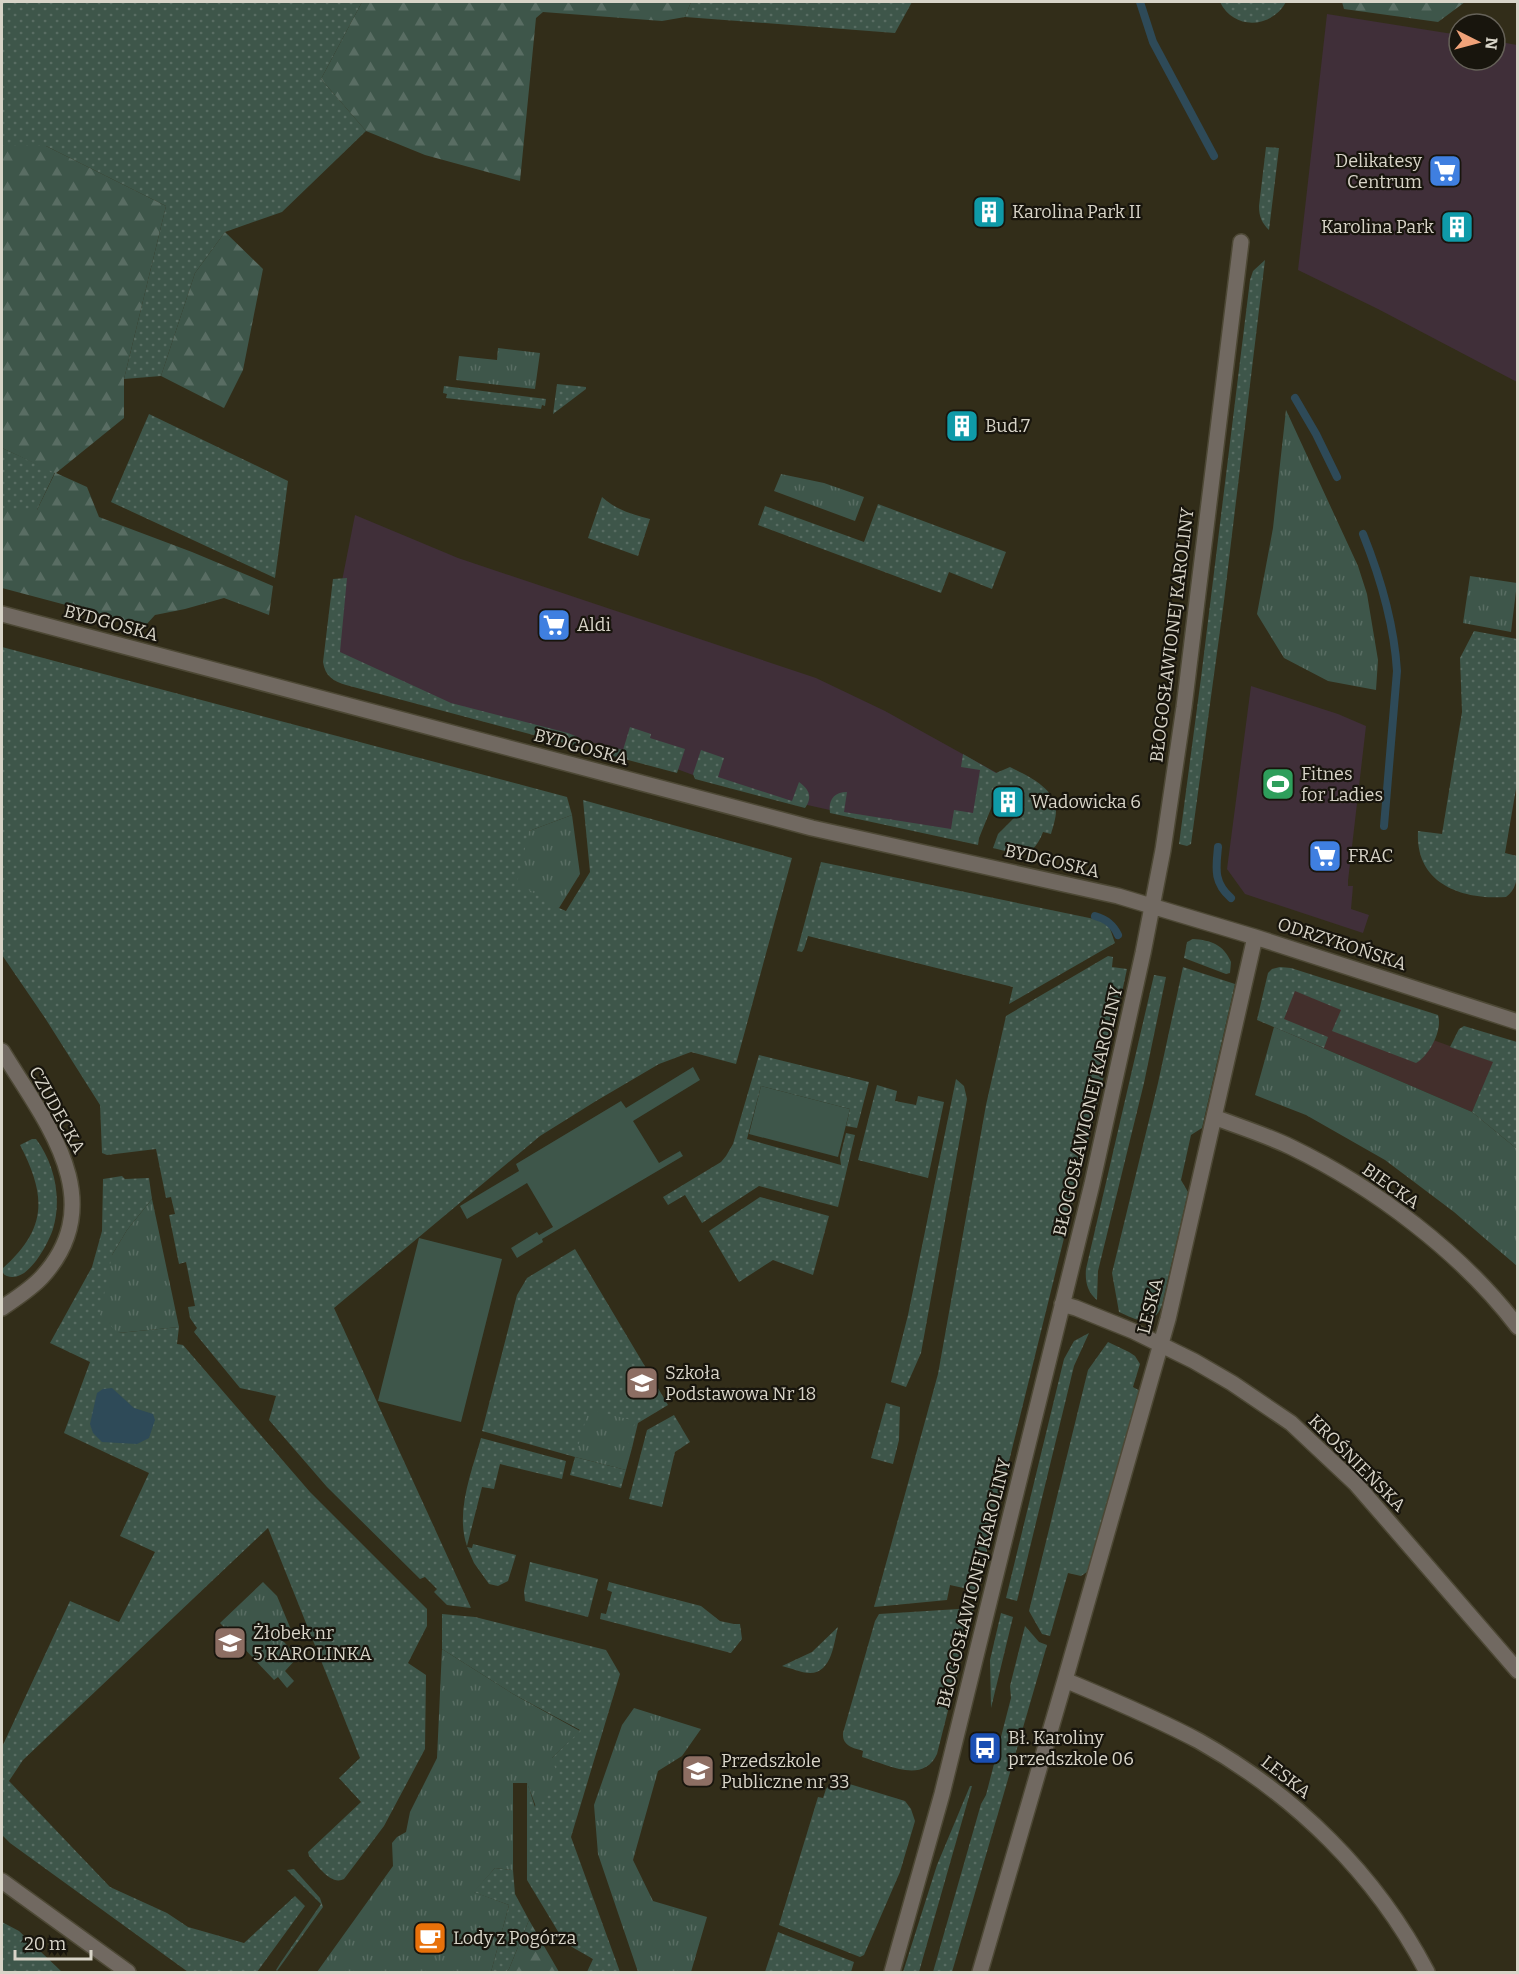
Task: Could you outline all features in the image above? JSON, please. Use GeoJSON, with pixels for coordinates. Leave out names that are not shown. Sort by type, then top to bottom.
{"type":"FeatureCollection","features":[{"type":"Feature","properties":{"kind":"street","name":"BŁOGOSŁAWIONEJ KAROLINY"},"geometry":{"type":"LineString","coordinates":[[892,1972],[942,1794],[1062,1304],[1125,1038],[1153,906],[1184,707],[1241,242]]}},
{"type":"Feature","properties":{"kind":"street","name":"BYDGOSKA"},"geometry":{"type":"LineString","coordinates":[[2,614],[812,828],[1049,879],[1153,906]]}},
{"type":"Feature","properties":{"kind":"street","name":"ODRZYKOŃSKA"},"geometry":{"type":"LineString","coordinates":[[1153,906],[1518,1022]]}},
{"type":"Feature","properties":{"kind":"street","name":"LESKA"},"geometry":{"type":"LineString","coordinates":[[980,1972],[1161,1344],[1255,937]]}},
{"type":"Feature","properties":{"kind":"street","name":"CZUDECKA"},"geometry":{"type":"LineString","coordinates":[[2,1051],[57,1143],[66,1164],[72,1190],[71,1214],[66,1236],[56,1258],[41,1278],[2,1308]]}},
{"type":"Feature","properties":{"kind":"street","name":"BIECKA"},"geometry":{"type":"LineString","coordinates":[[1214,1117],[1290,1147],[1363,1188],[1394,1209],[1462,1264],[1518,1327]]}},
{"type":"Feature","properties":{"kind":"street","name":"KROŚNIEŃSKA"},"geometry":{"type":"LineString","coordinates":[[1062,1304],[1161,1344],[1232,1383],[1291,1423],[1345,1473],[1518,1671]]}},
{"type":"Feature","properties":{"kind":"street","name":"LESKA"},"geometry":{"type":"LineString","coordinates":[[1065,1680],[1197,1741],[1251,1773],[1304,1815],[1346,1856],[1391,1911],[1427,1972]]}},
{"type":"Feature","properties":{"kind":"street"},"geometry":{"type":"LineString","coordinates":[[2,1881],[128,1972]]}},
{"type":"Feature","properties":{"kind":"shaded area"},"geometry":{"type":"Polygon","coordinates":[[[1327,14],[1447,33],[1447,72],[1507,72],[1507,43],[1517,45],[1517,382],[1298,270],[1327,14]]]}},
{"type":"Feature","properties":{"kind":"shaded area"},"geometry":{"type":"Polygon","coordinates":[[[355,515],[458,558],[816,678],[885,711],[997,773],[968,841],[794,802],[693,775],[642,756],[431,699],[334,654],[340,591],[355,515]]]}},
{"type":"Feature","properties":{"kind":"shaded area"},"geometry":{"type":"Polygon","coordinates":[[[1251,686],[1338,714],[1366,726],[1348,881],[1348,886],[1353,886],[1351,909],[1369,915],[1363,933],[1245,894],[1227,869],[1251,686]]]}},
{"type":"Feature","properties":{"kind":"shaded area"},"geometry":{"type":"Polygon","coordinates":[[[1284,986],[1494,1062],[1472,1112],[1274,1027],[1284,986]]]}},
{"type":"Feature","properties":{"kind":"green space"},"geometry":{"type":"Polygon","coordinates":[[[2,2],[362,2],[321,79],[366,131],[282,212],[225,232],[195,273],[161,376],[124,379],[166,206],[46,146],[2,146],[2,2]]]}},
{"type":"Feature","properties":{"kind":"green space"},"geometry":{"type":"Polygon","coordinates":[[[362,2],[691,2],[685,17],[662,21],[543,12],[536,18],[520,181],[425,155],[366,131],[321,79],[362,2]]]}},
{"type":"Feature","properties":{"kind":"green space"},"geometry":{"type":"Polygon","coordinates":[[[691,2],[912,2],[895,33],[685,17],[691,2]]]}},
{"type":"Feature","properties":{"kind":"green space"},"geometry":{"type":"Polygon","coordinates":[[[1220,2],[1286,2],[1272,17],[1253,23],[1234,18],[1220,2]]]}},
{"type":"Feature","properties":{"kind":"green space"},"geometry":{"type":"Polygon","coordinates":[[[1342,2],[1465,2],[1452,12],[1447,12],[1447,15],[1438,22],[1344,9],[1342,2]]]}},
{"type":"Feature","properties":{"kind":"green space"},"geometry":{"type":"Polygon","coordinates":[[[2,146],[46,146],[166,206],[124,379],[124,418],[56,473],[87,487],[99,517],[273,586],[269,615],[224,598],[155,615],[145,626],[2,588],[2,510],[37,510],[55,473],[2,448],[2,146]]]}},
{"type":"Feature","properties":{"kind":"green space"},"geometry":{"type":"Polygon","coordinates":[[[1266,147],[1279,148],[1269,230],[1261,220],[1259,206],[1266,147]]]}},
{"type":"Feature","properties":{"kind":"green space"},"geometry":{"type":"Polygon","coordinates":[[[225,232],[263,269],[243,370],[224,408],[161,376],[195,273],[225,232]]]}},
{"type":"Feature","properties":{"kind":"green space"},"geometry":{"type":"Polygon","coordinates":[[[1265,260],[1224,601],[1191,844],[1187,846],[1179,844],[1250,280],[1253,271],[1265,260]]]}},
{"type":"Feature","properties":{"kind":"green space"},"geometry":{"type":"Polygon","coordinates":[[[498,348],[540,353],[535,389],[456,380],[459,356],[497,360],[498,348]]]}},
{"type":"Feature","properties":{"kind":"green space"},"geometry":{"type":"Polygon","coordinates":[[[557,384],[586,387],[586,389],[553,414],[557,384]]]}},
{"type":"Feature","properties":{"kind":"green space"},"geometry":{"type":"Polygon","coordinates":[[[444,386],[546,399],[545,406],[542,405],[541,409],[446,398],[447,394],[443,393],[444,386]]]}},
{"type":"Feature","properties":{"kind":"green space"},"geometry":{"type":"Polygon","coordinates":[[[1286,410],[1358,566],[1367,594],[1378,660],[1376,690],[1328,681],[1284,658],[1257,614],[1273,528],[1286,410]]]}},
{"type":"Feature","properties":{"kind":"green space"},"geometry":{"type":"Polygon","coordinates":[[[149,414],[288,481],[275,578],[111,502],[149,414]]]}},
{"type":"Feature","properties":{"kind":"green space"},"geometry":{"type":"Polygon","coordinates":[[[2,448],[55,472],[37,510],[2,510],[2,448]]]}},
{"type":"Feature","properties":{"kind":"green space"},"geometry":{"type":"Polygon","coordinates":[[[781,474],[824,483],[864,497],[855,521],[774,491],[781,474]]]}},
{"type":"Feature","properties":{"kind":"green space"},"geometry":{"type":"Polygon","coordinates":[[[602,497],[619,508],[650,519],[638,556],[588,538],[602,497]]]}},
{"type":"Feature","properties":{"kind":"green space"},"geometry":{"type":"Polygon","coordinates":[[[878,504],[1006,552],[992,589],[949,572],[941,593],[758,525],[765,506],[864,542],[878,504]]]}},
{"type":"Feature","properties":{"kind":"green space"},"geometry":{"type":"Polygon","coordinates":[[[1470,576],[1517,583],[1511,632],[1463,623],[1470,576]]]}},
{"type":"Feature","properties":{"kind":"green space"},"geometry":{"type":"Polygon","coordinates":[[[347,578],[340,652],[451,703],[568,733],[580,738],[575,746],[334,680],[326,671],[323,662],[333,579],[347,578]]]}},
{"type":"Feature","properties":{"kind":"green space"},"geometry":{"type":"Polygon","coordinates":[[[1474,631],[1517,639],[1517,783],[1505,853],[1517,856],[1517,873],[1513,889],[1506,897],[1473,895],[1444,885],[1424,864],[1419,849],[1418,831],[1442,834],[1462,712],[1460,658],[1474,631]]]}},
{"type":"Feature","properties":{"kind":"green space"},"geometry":{"type":"Polygon","coordinates":[[[2,647],[567,797],[572,815],[529,831],[559,908],[566,911],[590,872],[583,800],[792,858],[736,1064],[691,1052],[659,1064],[596,1101],[540,1136],[334,1308],[471,1608],[447,1605],[434,1592],[437,1589],[425,1577],[420,1579],[327,1487],[269,1420],[276,1396],[240,1388],[194,1332],[197,1328],[190,1318],[188,1307],[195,1306],[186,1262],[179,1264],[169,1215],[175,1214],[171,1197],[166,1198],[156,1149],[107,1155],[102,1153],[100,1105],[2,955],[2,647]]]}},
{"type":"Feature","properties":{"kind":"green space"},"geometry":{"type":"Polygon","coordinates":[[[630,727],[651,734],[650,738],[685,749],[677,773],[613,756],[609,746],[623,750],[630,727]]]}},
{"type":"Feature","properties":{"kind":"green space"},"geometry":{"type":"Polygon","coordinates":[[[701,750],[724,758],[718,777],[792,801],[799,782],[809,794],[805,808],[695,779],[693,774],[701,750]]]}},
{"type":"Feature","properties":{"kind":"green space"},"geometry":{"type":"Polygon","coordinates":[[[963,754],[996,773],[1010,767],[1039,783],[1051,795],[1056,811],[1051,834],[1043,832],[1034,848],[1023,853],[993,848],[998,834],[1018,814],[1024,802],[999,789],[978,845],[830,813],[830,804],[835,795],[847,792],[844,812],[951,829],[954,810],[973,813],[980,770],[961,767],[963,754]]]}},
{"type":"Feature","properties":{"kind":"green space"},"geometry":{"type":"Polygon","coordinates":[[[572,815],[580,874],[559,908],[517,883],[529,831],[572,815]]]}},
{"type":"Feature","properties":{"kind":"green space"},"geometry":{"type":"Polygon","coordinates":[[[821,862],[1099,920],[1109,926],[1115,943],[1009,1004],[1013,987],[808,936],[802,952],[797,951],[821,862]]]}},
{"type":"Feature","properties":{"kind":"green space"},"geometry":{"type":"Polygon","coordinates":[[[1193,939],[1211,942],[1225,951],[1231,962],[1230,973],[1226,974],[1184,958],[1187,942],[1193,939]]]}},
{"type":"Feature","properties":{"kind":"green space"},"geometry":{"type":"Polygon","coordinates":[[[1108,956],[1113,957],[1112,967],[1127,969],[1103,1080],[977,1591],[950,1585],[947,1600],[874,1607],[938,1374],[986,1105],[1006,1016],[1108,956]]]}},
{"type":"Feature","properties":{"kind":"green space"},"geometry":{"type":"Polygon","coordinates":[[[1183,967],[1235,984],[1202,1128],[1191,1135],[1181,1180],[1188,1192],[1162,1305],[1154,1317],[1149,1320],[1138,1320],[1119,1312],[1112,1273],[1158,1083],[1183,967]]]}},
{"type":"Feature","properties":{"kind":"green space"},"geometry":{"type":"Polygon","coordinates":[[[1280,967],[1291,968],[1438,1015],[1437,1035],[1434,1042],[1426,1055],[1416,1063],[1332,1031],[1341,1010],[1295,991],[1284,1019],[1328,1037],[1324,1048],[1257,1020],[1268,973],[1280,967]]]}},
{"type":"Feature","properties":{"kind":"green space"},"geometry":{"type":"Polygon","coordinates":[[[1154,975],[1166,977],[1144,1083],[1098,1271],[1097,1300],[1087,1286],[1086,1269],[1154,975]]]}},
{"type":"Feature","properties":{"kind":"green space"},"geometry":{"type":"Polygon","coordinates":[[[1464,1026],[1517,1042],[1517,1149],[1472,1112],[1493,1062],[1450,1047],[1459,1029],[1464,1026]]]}},
{"type":"Feature","properties":{"kind":"green space"},"geometry":{"type":"Polygon","coordinates":[[[1274,1027],[1472,1112],[1517,1149],[1517,1266],[1454,1212],[1385,1160],[1306,1115],[1255,1095],[1274,1027]]]}},
{"type":"Feature","properties":{"kind":"green space"},"geometry":{"type":"Polygon","coordinates":[[[759,1055],[869,1082],[857,1128],[846,1126],[850,1109],[761,1086],[747,1139],[841,1165],[840,1157],[846,1133],[855,1135],[838,1207],[759,1186],[702,1223],[685,1195],[668,1205],[663,1197],[721,1162],[726,1156],[733,1144],[759,1055]]]}},
{"type":"Feature","properties":{"kind":"green space"},"geometry":{"type":"Polygon","coordinates":[[[693,1067],[700,1080],[633,1121],[659,1163],[680,1151],[683,1156],[542,1239],[543,1242],[517,1258],[511,1248],[537,1232],[539,1235],[553,1227],[527,1183],[467,1219],[460,1206],[519,1171],[516,1164],[621,1101],[626,1108],[693,1067]]]}},
{"type":"Feature","properties":{"kind":"green space"},"geometry":{"type":"Polygon","coordinates":[[[956,1079],[964,1086],[967,1099],[921,1353],[906,1387],[891,1382],[908,1315],[956,1079]]]}},
{"type":"Feature","properties":{"kind":"green space"},"geometry":{"type":"Polygon","coordinates":[[[877,1085],[897,1091],[895,1101],[916,1105],[918,1096],[944,1102],[928,1178],[858,1160],[877,1085]]]}},
{"type":"Feature","properties":{"kind":"green space"},"geometry":{"type":"Polygon","coordinates":[[[761,1086],[850,1109],[838,1157],[749,1134],[761,1086]]]}},
{"type":"Feature","properties":{"kind":"green space"},"geometry":{"type":"Polygon","coordinates":[[[36,1139],[43,1149],[52,1171],[57,1194],[56,1218],[43,1251],[32,1266],[19,1276],[12,1277],[5,1275],[2,1269],[28,1240],[35,1226],[38,1212],[35,1181],[20,1145],[36,1139]]]}},
{"type":"Feature","properties":{"kind":"green space"},"geometry":{"type":"Polygon","coordinates":[[[122,1176],[125,1179],[149,1178],[152,1199],[127,1230],[112,1255],[118,1333],[179,1327],[177,1344],[183,1345],[310,1492],[427,1609],[427,1626],[408,1663],[426,1675],[425,1749],[384,1826],[344,1879],[334,1880],[325,1874],[308,1852],[361,1802],[339,1778],[360,1758],[268,1528],[23,1760],[9,1781],[110,1887],[167,1913],[188,1927],[244,1943],[295,1896],[305,1906],[257,1972],[188,1972],[2,1835],[2,1747],[70,1601],[119,1622],[155,1552],[120,1536],[149,1473],[64,1433],[90,1362],[50,1343],[92,1267],[102,1231],[103,1179],[122,1176]]]}},
{"type":"Feature","properties":{"kind":"green space"},"geometry":{"type":"Polygon","coordinates":[[[760,1197],[829,1216],[813,1275],[773,1260],[739,1282],[709,1231],[760,1197]]]}},
{"type":"Feature","properties":{"kind":"green space"},"geometry":{"type":"Polygon","coordinates":[[[152,1199],[179,1327],[118,1333],[100,1315],[112,1255],[127,1230],[152,1199]]]}},
{"type":"Feature","properties":{"kind":"green space"},"geometry":{"type":"Polygon","coordinates":[[[419,1238],[502,1259],[461,1422],[378,1401],[419,1238]]]}},
{"type":"Feature","properties":{"kind":"green space"},"geometry":{"type":"Polygon","coordinates":[[[575,1249],[668,1405],[638,1423],[632,1448],[575,1457],[482,1431],[517,1295],[527,1278],[575,1249]]]}},
{"type":"Feature","properties":{"kind":"green space"},"geometry":{"type":"Polygon","coordinates":[[[1089,1333],[1074,1366],[1017,1601],[1006,1598],[1064,1359],[1074,1341],[1089,1333]]]}},
{"type":"Feature","properties":{"kind":"green space"},"geometry":{"type":"Polygon","coordinates":[[[1108,1342],[1135,1356],[1140,1364],[1133,1387],[1140,1391],[1087,1572],[1081,1576],[1068,1573],[1050,1636],[1042,1634],[1029,1611],[1088,1370],[1108,1342]]]}},
{"type":"Feature","properties":{"kind":"green space"},"geometry":{"type":"Polygon","coordinates":[[[886,1403],[900,1407],[899,1440],[893,1464],[871,1458],[886,1403]]]}},
{"type":"Feature","properties":{"kind":"green space"},"geometry":{"type":"Polygon","coordinates":[[[589,1409],[635,1421],[628,1446],[632,1448],[626,1470],[575,1457],[589,1409]]]}},
{"type":"Feature","properties":{"kind":"green space"},"geometry":{"type":"Polygon","coordinates":[[[674,1415],[690,1442],[675,1452],[662,1507],[629,1499],[647,1430],[674,1415]]]}},
{"type":"Feature","properties":{"kind":"green space"},"geometry":{"type":"Polygon","coordinates":[[[481,1438],[566,1461],[562,1479],[500,1464],[494,1489],[482,1487],[467,1546],[464,1533],[464,1506],[469,1478],[481,1438]]]}},
{"type":"Feature","properties":{"kind":"green space"},"geometry":{"type":"Polygon","coordinates":[[[575,1457],[626,1470],[621,1488],[570,1475],[575,1457]]]}},
{"type":"Feature","properties":{"kind":"green space"},"geometry":{"type":"Polygon","coordinates":[[[473,1544],[516,1555],[508,1581],[498,1586],[489,1584],[474,1563],[467,1547],[472,1548],[473,1544]]]}},
{"type":"Feature","properties":{"kind":"green space"},"geometry":{"type":"Polygon","coordinates":[[[530,1562],[598,1579],[588,1617],[525,1601],[524,1591],[530,1562]]]}},
{"type":"Feature","properties":{"kind":"green space"},"geometry":{"type":"Polygon","coordinates":[[[263,1582],[277,1596],[292,1632],[283,1641],[298,1657],[285,1671],[294,1681],[287,1688],[278,1677],[274,1680],[220,1623],[263,1582]]]}},
{"type":"Feature","properties":{"kind":"green space"},"geometry":{"type":"Polygon","coordinates":[[[609,1582],[701,1606],[720,1621],[740,1624],[742,1639],[731,1653],[600,1619],[601,1613],[606,1614],[612,1592],[607,1590],[609,1582]]]}},
{"type":"Feature","properties":{"kind":"green space"},"geometry":{"type":"Polygon","coordinates":[[[974,1608],[937,1754],[931,1763],[923,1769],[903,1770],[862,1757],[863,1751],[846,1744],[843,1733],[875,1621],[879,1614],[974,1608]]]}},
{"type":"Feature","properties":{"kind":"green space"},"geometry":{"type":"Polygon","coordinates":[[[1001,1613],[1013,1617],[991,1708],[990,1660],[1001,1613]]]}},
{"type":"Feature","properties":{"kind":"green space"},"geometry":{"type":"Polygon","coordinates":[[[442,1614],[475,1617],[606,1650],[620,1674],[571,1837],[620,1972],[587,1972],[593,1959],[565,1943],[527,1880],[527,1782],[535,1807],[552,1758],[580,1730],[513,1694],[442,1649],[442,1614]]]}},
{"type":"Feature","properties":{"kind":"green space"},"geometry":{"type":"Polygon","coordinates":[[[1025,1626],[1039,1642],[1047,1645],[952,1972],[933,1972],[981,1804],[986,1795],[1011,1698],[1010,1686],[1025,1626]]]}},
{"type":"Feature","properties":{"kind":"green space"},"geometry":{"type":"Polygon","coordinates":[[[838,1627],[831,1656],[823,1668],[810,1673],[782,1666],[812,1652],[838,1627]]]}},
{"type":"Feature","properties":{"kind":"green space"},"geometry":{"type":"Polygon","coordinates":[[[442,1649],[513,1694],[580,1731],[552,1758],[560,1783],[536,1807],[527,1783],[513,1783],[513,1870],[495,1868],[474,1892],[509,1905],[491,1972],[317,1972],[393,1866],[392,1843],[406,1832],[410,1812],[437,1758],[442,1649]]]}},
{"type":"Feature","properties":{"kind":"green space"},"geometry":{"type":"Polygon","coordinates":[[[634,1708],[701,1729],[682,1756],[658,1771],[633,1860],[653,1901],[707,1917],[691,1972],[638,1972],[598,1854],[594,1805],[622,1725],[634,1708]]]}},
{"type":"Feature","properties":{"kind":"green space"},"geometry":{"type":"Polygon","coordinates":[[[843,1782],[905,1801],[915,1821],[900,1872],[864,1955],[860,1957],[779,1925],[818,1797],[823,1798],[831,1783],[843,1782]]]}},
{"type":"Feature","properties":{"kind":"green space"},"geometry":{"type":"Polygon","coordinates":[[[970,1786],[972,1786],[919,1972],[903,1972],[937,1865],[970,1786]]]}},
{"type":"Feature","properties":{"kind":"green space"},"geometry":{"type":"Polygon","coordinates":[[[495,1868],[513,1870],[515,1894],[529,1920],[506,1972],[491,1972],[509,1905],[473,1892],[495,1868]]]}},
{"type":"Feature","properties":{"kind":"green space"},"geometry":{"type":"Polygon","coordinates":[[[294,1869],[320,1898],[323,1907],[277,1971],[321,1904],[287,1870],[294,1869]]]}},
{"type":"Feature","properties":{"kind":"green space"},"geometry":{"type":"Polygon","coordinates":[[[529,1920],[559,1972],[506,1972],[529,1920]]]}},
{"type":"Feature","properties":{"kind":"green space"},"geometry":{"type":"Polygon","coordinates":[[[2,1922],[19,1931],[62,1972],[2,1972],[2,1922]]]}},
{"type":"Feature","properties":{"kind":"green space"},"geometry":{"type":"Polygon","coordinates":[[[778,1932],[854,1962],[851,1972],[765,1972],[778,1932]]]}},
{"type":"Feature","properties":{"kind":"water"},"geometry":{"type":"Polygon","coordinates":[[[112,1388],[134,1408],[153,1414],[155,1420],[149,1438],[137,1444],[102,1442],[93,1433],[90,1424],[97,1393],[103,1389],[112,1388]]]}},
{"type":"Feature","properties":{"kind":"waterway"},"geometry":{"type":"LineString","coordinates":[[1140,2],[1153,42],[1214,156]]}},
{"type":"Feature","properties":{"kind":"waterway"},"geometry":{"type":"LineString","coordinates":[[1295,398],[1337,477]]}},
{"type":"Feature","properties":{"kind":"waterway"},"geometry":{"type":"LineString","coordinates":[[1363,534],[1386,601],[1397,671],[1384,826]]}},
{"type":"Feature","properties":{"kind":"waterway"},"geometry":{"type":"LineString","coordinates":[[1218,847],[1216,868],[1218,880],[1231,898]]}},
{"type":"Feature","properties":{"kind":"waterway"},"geometry":{"type":"LineString","coordinates":[[1095,916],[1109,922],[1118,935]]}},
{"type":"Feature","properties":{"kind":"place","name":"Delikatesy Centrum"},"geometry":{"type":"Point","coordinates":[1445,171]}},
{"type":"Feature","properties":{"kind":"place","name":"Karolina Park II"},"geometry":{"type":"Point","coordinates":[989,212]}},
{"type":"Feature","properties":{"kind":"place","name":"Karolina Park"},"geometry":{"type":"Point","coordinates":[1457,227]}},
{"type":"Feature","properties":{"kind":"place","name":"Bud.7"},"geometry":{"type":"Point","coordinates":[962,426]}},
{"type":"Feature","properties":{"kind":"place","name":"Aldi"},"geometry":{"type":"Point","coordinates":[554,625]}},
{"type":"Feature","properties":{"kind":"place","name":"Fitnes for Ladies"},"geometry":{"type":"Point","coordinates":[1278,784]}},
{"type":"Feature","properties":{"kind":"place","name":"Wadowicka 6"},"geometry":{"type":"Point","coordinates":[1008,802]}},
{"type":"Feature","properties":{"kind":"place","name":"FRAC"},"geometry":{"type":"Point","coordinates":[1325,856]}},
{"type":"Feature","properties":{"kind":"place","name":"Szkoła Podstawowa Nr 18"},"geometry":{"type":"Point","coordinates":[642,1383]}},
{"type":"Feature","properties":{"kind":"place","name":"Żłobek nr 5 KAROLINKA"},"geometry":{"type":"Point","coordinates":[230,1643]}},
{"type":"Feature","properties":{"kind":"place","name":"Bł. Karoliny przedszkole 06"},"geometry":{"type":"Point","coordinates":[985,1748]}},
{"type":"Feature","properties":{"kind":"place","name":"Przedszkole Publiczne nr 33"},"geometry":{"type":"Point","coordinates":[698,1771]}},
{"type":"Feature","properties":{"kind":"place","name":"Lody z Pogórza"},"geometry":{"type":"Point","coordinates":[430,1938]}}]}
